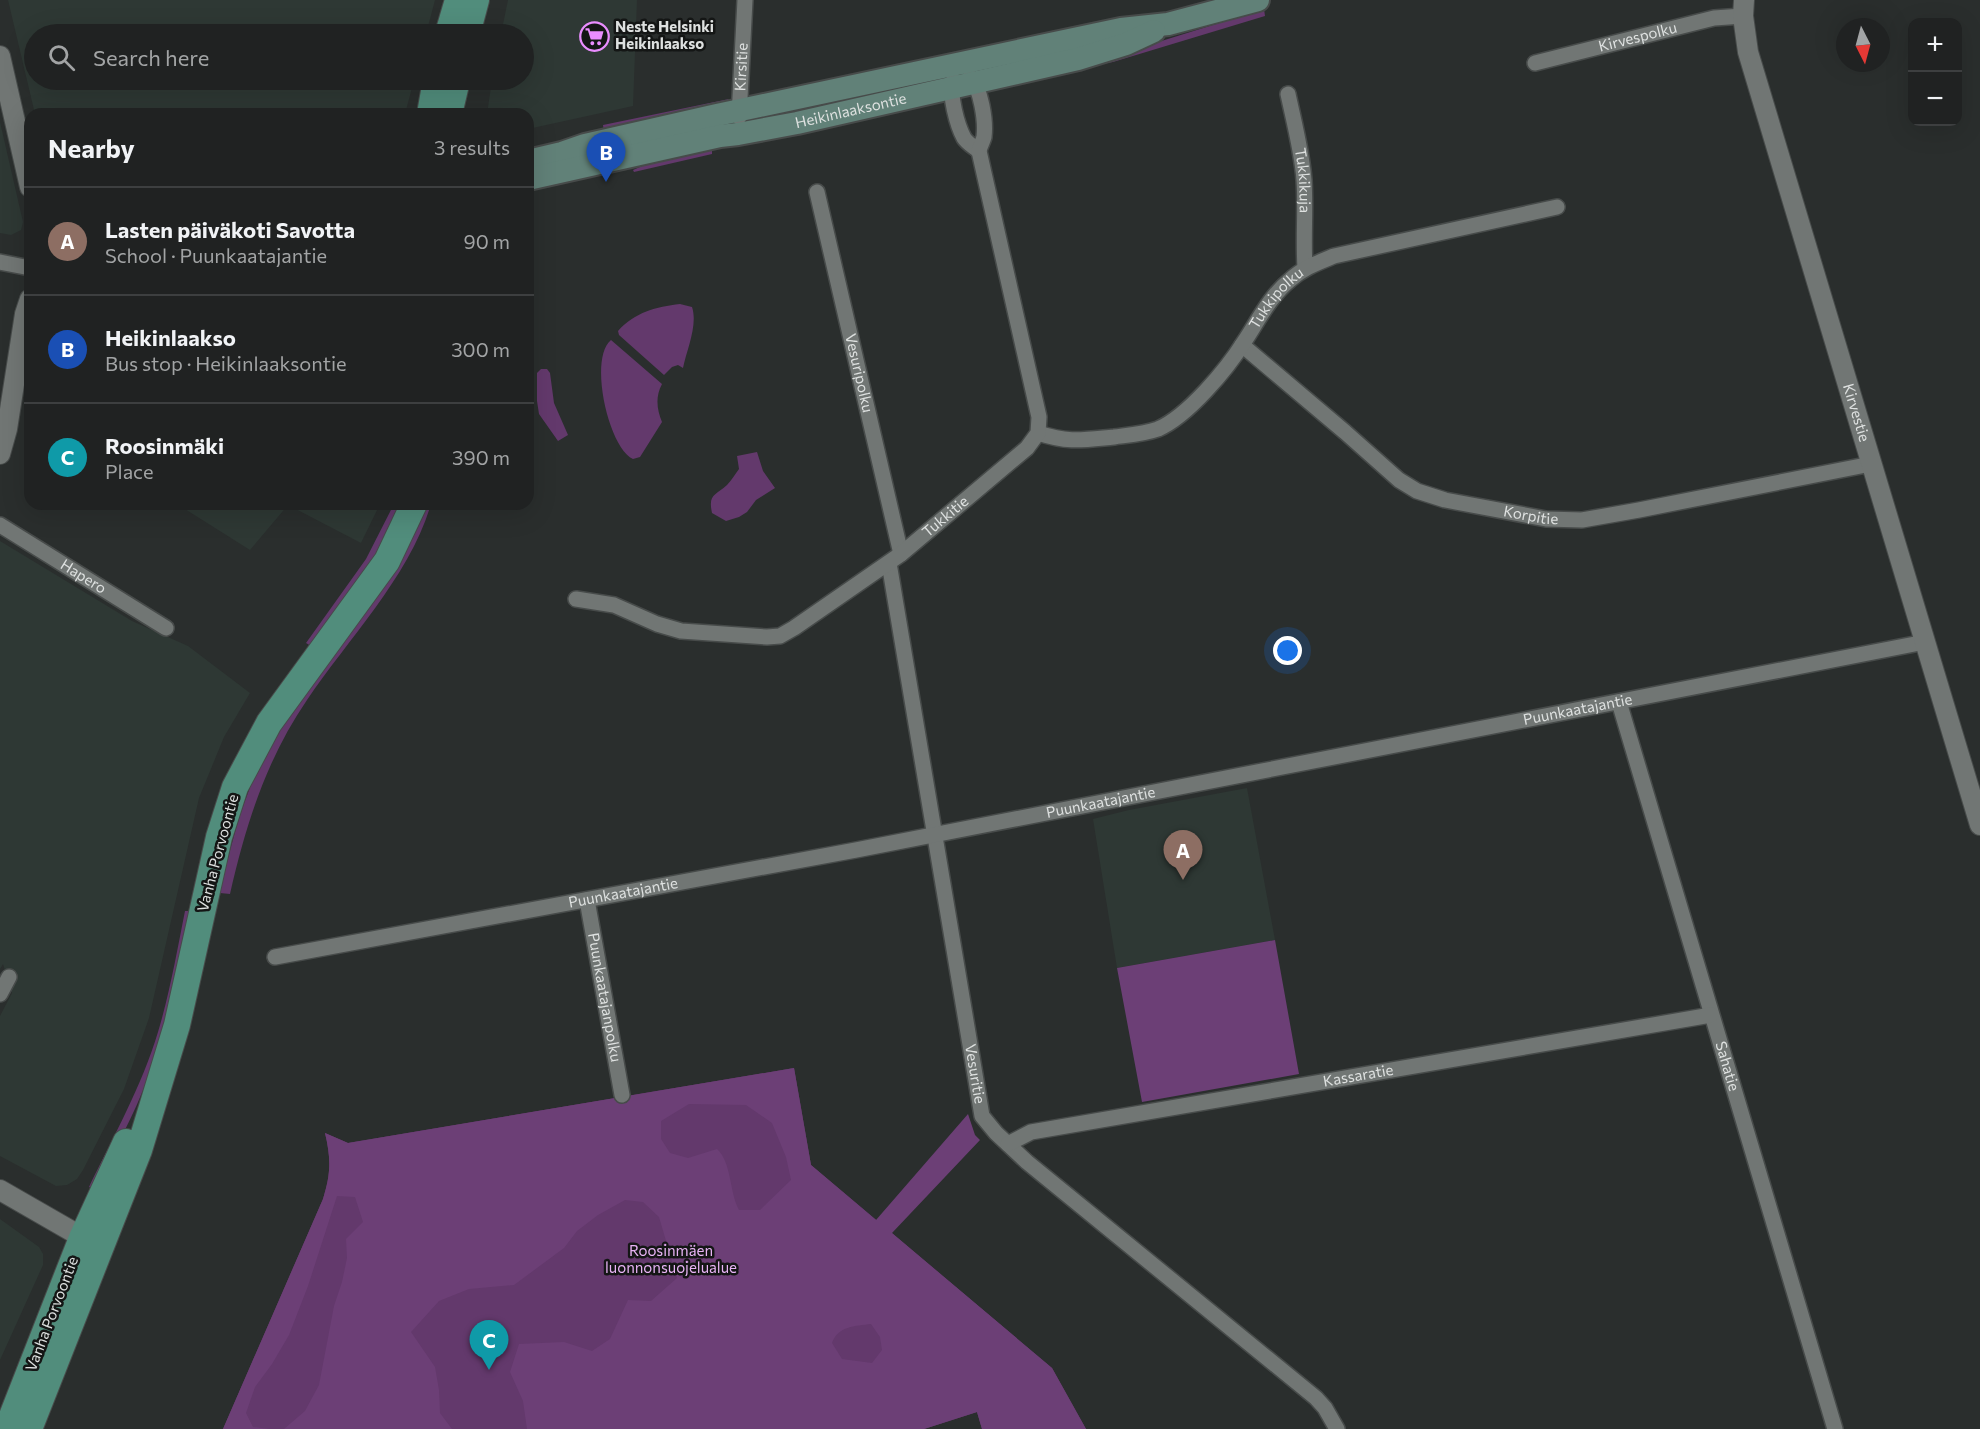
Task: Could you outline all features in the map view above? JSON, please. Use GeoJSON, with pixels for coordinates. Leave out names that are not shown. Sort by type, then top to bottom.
{"type":"FeatureCollection","features":[{"type":"Feature","properties":{"kind":"main road"},"geometry":{"type":"LineString","coordinates":[[451,24],[458,0]]}},
{"type":"Feature","properties":{"kind":"main road"},"geometry":{"type":"LineString","coordinates":[[470,24],[476,0]]}},
{"type":"Feature","properties":{"kind":"main road","name":"Heikinlaaksontie"},"geometry":{"type":"LineString","coordinates":[[534,160],[585,145],[739,110],[1121,29],[1168,24],[1258,0]]}},
{"type":"Feature","properties":{"kind":"main road","name":"Heikinlaaksontie"},"geometry":{"type":"LineString","coordinates":[[534,178],[1078,59],[1126,45],[1168,24]]}},
{"type":"Feature","properties":{"kind":"main road"},"geometry":{"type":"LineString","coordinates":[[431,108],[434,90]]}},
{"type":"Feature","properties":{"kind":"main road"},"geometry":{"type":"LineString","coordinates":[[450,108],[455,90]]}},
{"type":"Feature","properties":{"kind":"main road","name":"Vanha Porvoontie"},"geometry":{"type":"LineString","coordinates":[[7,1429],[92,1243],[139,1150],[177,1025],[219,837],[236,787],[269,723],[387,561],[411,510]]}},
{"type":"Feature","properties":{"kind":"main road","name":"Vanha Porvoontie"},"geometry":{"type":"LineString","coordinates":[[29,1429],[92,1243]]}},
{"type":"Feature","properties":{"kind":"street","name":"Kirsitie"},"geometry":{"type":"LineString","coordinates":[[738,134],[745,0]]}},
{"type":"Feature","properties":{"kind":"street","name":"Kirvespolku"},"geometry":{"type":"LineString","coordinates":[[1535,63],[1714,18],[1744,8]]}},
{"type":"Feature","properties":{"kind":"street","name":"Kirvestie"},"geometry":{"type":"LineString","coordinates":[[1744,8],[1748,52],[1980,825]]}},
{"type":"Feature","properties":{"kind":"street"},"geometry":{"type":"LineString","coordinates":[[0,56],[24,161]]}},
{"type":"Feature","properties":{"kind":"street"},"geometry":{"type":"LineString","coordinates":[[957,63],[975,83],[982,100],[984,136],[979,150],[1039,417],[1038,433]]}},
{"type":"Feature","properties":{"kind":"street"},"geometry":{"type":"LineString","coordinates":[[957,63],[951,88],[954,106],[965,139],[979,150]]}},
{"type":"Feature","properties":{"kind":"street","name":"Tukkikuja"},"geometry":{"type":"LineString","coordinates":[[1288,94],[1304,178],[1305,268]]}},
{"type":"Feature","properties":{"kind":"street","name":"Vesuripolku"},"geometry":{"type":"LineString","coordinates":[[816,192],[895,558]]}},
{"type":"Feature","properties":{"kind":"street","name":"Tukkipolku"},"geometry":{"type":"LineString","coordinates":[[1038,433],[1071,442],[1140,434],[1160,428],[1183,413],[1203,394],[1242,345],[1273,297],[1305,268],[1334,256],[1557,207]]}},
{"type":"Feature","properties":{"kind":"street"},"geometry":{"type":"LineString","coordinates":[[0,262],[24,267]]}},
{"type":"Feature","properties":{"kind":"street"},"geometry":{"type":"LineString","coordinates":[[0,454],[7,429],[24,320]]}},
{"type":"Feature","properties":{"kind":"street","name":"Korpitie"},"geometry":{"type":"LineString","coordinates":[[1242,345],[1400,480],[1417,491],[1445,500],[1546,519],[1582,520],[1871,464]]}},
{"type":"Feature","properties":{"kind":"street","name":"Tukkitie"},"geometry":{"type":"LineString","coordinates":[[576,599],[614,605],[657,624],[681,630],[767,638],[780,636],[895,558],[1027,448],[1038,433]]}},
{"type":"Feature","properties":{"kind":"street","name":"Hapero"},"geometry":{"type":"LineString","coordinates":[[0,525],[166,628]]}},
{"type":"Feature","properties":{"kind":"street","name":"Vesuritie"},"geometry":{"type":"LineString","coordinates":[[895,558],[934,835],[982,1116],[1028,1162],[1316,1398],[1325,1408],[1337,1429]]}},
{"type":"Feature","properties":{"kind":"street","name":"Puunkaatajantie"},"geometry":{"type":"LineString","coordinates":[[275,957],[934,835],[1925,642]]}},
{"type":"Feature","properties":{"kind":"street","name":"Sahatie"},"geometry":{"type":"LineString","coordinates":[[1619,702],[1835,1429]]}},
{"type":"Feature","properties":{"kind":"street","name":"Puunkaatajanpolku"},"geometry":{"type":"LineString","coordinates":[[587,900],[622,1095]]}},
{"type":"Feature","properties":{"kind":"street"},"geometry":{"type":"LineString","coordinates":[[0,994],[9,977]]}},
{"type":"Feature","properties":{"kind":"street","name":"Kassaratie"},"geometry":{"type":"LineString","coordinates":[[1008,1144],[1031,1132],[1711,1016]]}},
{"type":"Feature","properties":{"kind":"street"},"geometry":{"type":"LineString","coordinates":[[0,1190],[92,1243]]}},
{"type":"Feature","properties":{"kind":"shaded area"},"geometry":{"type":"Polygon","coordinates":[[[8,0],[435,0],[429,24],[24,24],[24,68],[8,0]]]}},
{"type":"Feature","properties":{"kind":"shaded area"},"geometry":{"type":"Polygon","coordinates":[[[508,0],[637,0],[633,106],[534,128],[534,108],[488,108],[491,90],[534,90],[534,24],[503,24],[508,0]]]}},
{"type":"Feature","properties":{"kind":"shaded area"},"geometry":{"type":"Polygon","coordinates":[[[29,90],[411,90],[407,108],[34,108],[29,90]]]}},
{"type":"Feature","properties":{"kind":"shaded area"},"geometry":{"type":"Polygon","coordinates":[[[0,122],[23,222],[21,230],[11,235],[0,233],[0,122]]]}},
{"type":"Feature","properties":{"kind":"shaded area"},"geometry":{"type":"Polygon","coordinates":[[[187,510],[284,510],[250,550],[187,510]]]}},
{"type":"Feature","properties":{"kind":"shaded area"},"geometry":{"type":"Polygon","coordinates":[[[298,510],[377,510],[361,543],[298,510]]]}},
{"type":"Feature","properties":{"kind":"shaded area"},"geometry":{"type":"Polygon","coordinates":[[[0,541],[132,621],[188,646],[250,693],[224,737],[199,798],[149,1018],[124,1089],[83,1170],[77,1179],[67,1185],[56,1186],[0,1156],[0,1016],[12,993],[3,964],[0,969],[0,541]]]}},
{"type":"Feature","properties":{"kind":"shaded area"},"geometry":{"type":"Polygon","coordinates":[[[1247,788],[1275,940],[1117,968],[1093,819],[1247,788]]]}},
{"type":"Feature","properties":{"kind":"shaded area"},"geometry":{"type":"Polygon","coordinates":[[[1275,940],[1299,1074],[1142,1102],[1117,968],[1275,940]]]}},
{"type":"Feature","properties":{"kind":"shaded area","name":"Roosinmäen luonnonsuojelualue"},"geometry":{"type":"Polygon","coordinates":[[[794,1068],[811,1165],[876,1220],[968,1114],[975,1135],[980,1140],[892,1233],[1052,1368],[1086,1429],[982,1429],[977,1412],[924,1429],[527,1429],[523,1401],[510,1372],[519,1344],[564,1342],[592,1351],[610,1339],[628,1300],[651,1301],[677,1278],[659,1217],[643,1202],[625,1200],[598,1215],[577,1231],[564,1248],[514,1285],[469,1289],[439,1301],[411,1332],[435,1367],[440,1413],[452,1429],[284,1429],[305,1411],[319,1385],[334,1306],[347,1258],[346,1239],[363,1222],[355,1197],[337,1196],[308,1286],[289,1335],[255,1387],[246,1413],[253,1427],[270,1429],[223,1429],[323,1199],[328,1182],[329,1166],[325,1133],[348,1143],[794,1068]],[[689,1104],[661,1121],[661,1139],[670,1153],[688,1158],[717,1149],[728,1169],[739,1210],[760,1210],[791,1180],[786,1157],[772,1123],[746,1105],[689,1104]],[[871,1324],[848,1328],[838,1333],[832,1343],[842,1359],[872,1363],[882,1350],[880,1337],[871,1324]]]}},
{"type":"Feature","properties":{"kind":"shaded area"},"geometry":{"type":"Polygon","coordinates":[[[0,1219],[39,1247],[43,1254],[43,1265],[0,1360],[0,1219]]]}},
{"type":"Feature","properties":{"kind":"green space"},"geometry":{"type":"Polygon","coordinates":[[[1264,9],[1265,16],[1113,62],[1082,68],[1123,53],[1264,9]]]}},
{"type":"Feature","properties":{"kind":"green space"},"geometry":{"type":"Polygon","coordinates":[[[729,99],[725,104],[604,133],[603,125],[729,99]]]}},
{"type":"Feature","properties":{"kind":"green space"},"geometry":{"type":"Polygon","coordinates":[[[712,148],[712,154],[634,172],[633,170],[665,156],[712,148]]]}},
{"type":"Feature","properties":{"kind":"green space"},"geometry":{"type":"Polygon","coordinates":[[[680,304],[692,307],[694,321],[691,337],[683,368],[678,365],[672,367],[664,375],[619,335],[618,331],[639,315],[680,304]]]}},
{"type":"Feature","properties":{"kind":"green space"},"geometry":{"type":"Polygon","coordinates":[[[611,340],[662,384],[658,394],[658,403],[662,422],[640,457],[633,459],[624,452],[616,439],[604,403],[601,365],[604,350],[611,340]]]}},
{"type":"Feature","properties":{"kind":"green space"},"geometry":{"type":"Polygon","coordinates":[[[541,369],[547,369],[550,373],[554,403],[568,435],[558,441],[539,414],[537,373],[541,369]]]}},
{"type":"Feature","properties":{"kind":"green space"},"geometry":{"type":"Polygon","coordinates":[[[757,452],[763,471],[775,488],[756,500],[747,512],[739,517],[726,521],[712,513],[712,499],[729,483],[739,469],[737,456],[757,452]]]}},
{"type":"Feature","properties":{"kind":"green space"},"geometry":{"type":"Polygon","coordinates":[[[391,510],[397,510],[373,563],[311,646],[306,643],[366,559],[391,510]]]}},
{"type":"Feature","properties":{"kind":"green space"},"geometry":{"type":"Polygon","coordinates":[[[421,510],[429,510],[409,556],[393,582],[307,700],[280,746],[259,793],[230,894],[220,893],[239,820],[251,785],[267,750],[421,510]]]}},
{"type":"Feature","properties":{"kind":"green space"},"geometry":{"type":"Polygon","coordinates":[[[185,911],[191,911],[155,1057],[136,1106],[94,1189],[89,1187],[144,1072],[158,1032],[185,911]]]}},
{"type":"Feature","properties":{"kind":"green space","name":"Roosinmäen luonnonsuojelualue"},"geometry":{"type":"Polygon","coordinates":[[[794,1068],[811,1165],[1052,1368],[1086,1429],[982,1429],[977,1412],[924,1429],[223,1429],[323,1199],[328,1182],[329,1166],[325,1133],[348,1143],[794,1068]]]}},
{"type":"Feature","properties":{"kind":"place","name":"Neste Helsinki Heikinlaakso"},"geometry":{"type":"Point","coordinates":[594,36]}},
{"type":"Feature","properties":{"kind":"place","name":"Heikinlaakso"},"geometry":{"type":"Point","coordinates":[606,182]}},
{"type":"Feature","properties":{"kind":"place","name":"Lasten päiväkoti Savotta"},"geometry":{"type":"Point","coordinates":[1183,880]}},
{"type":"Feature","properties":{"kind":"place","name":"Roosinmäki"},"geometry":{"type":"Point","coordinates":[489,1370]}}]}
